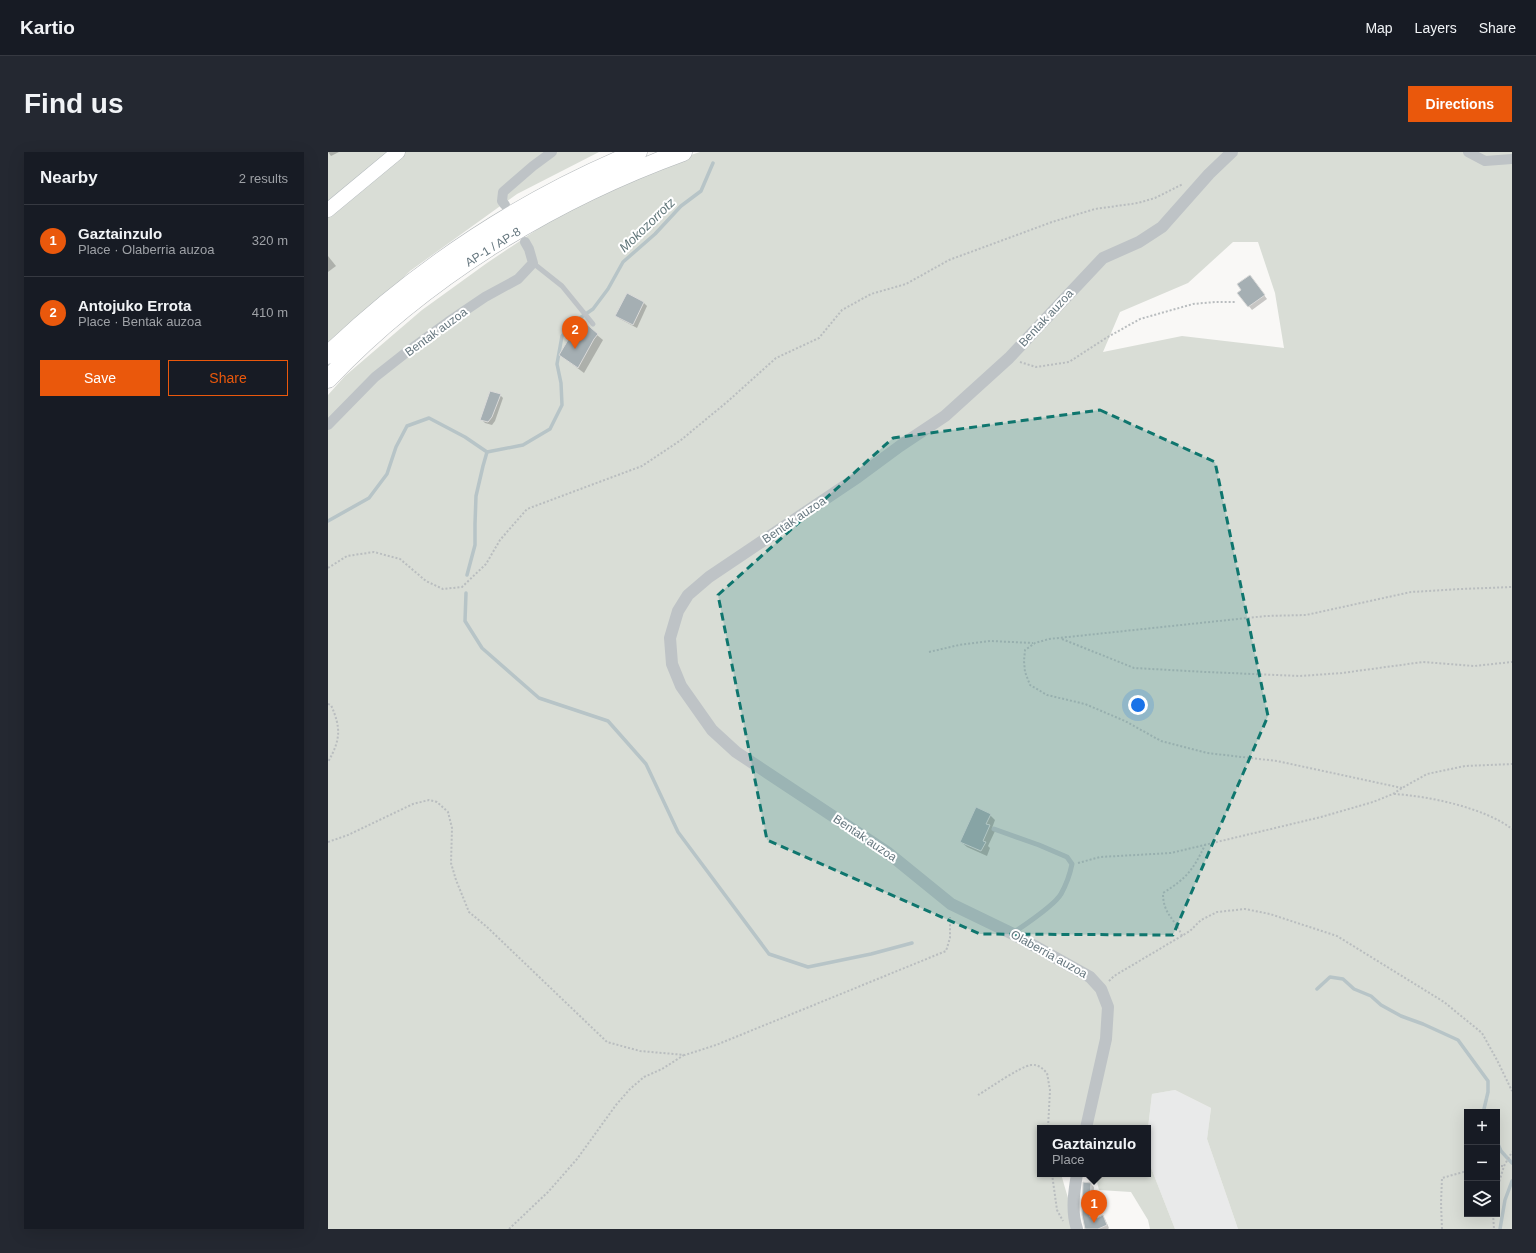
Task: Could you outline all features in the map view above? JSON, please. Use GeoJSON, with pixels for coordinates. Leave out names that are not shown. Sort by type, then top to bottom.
{"type":"FeatureCollection","features":[{"type":"Feature","properties":{"kind":"highway","name":"AP-1 / AP-8"},"geometry":{"type":"LineString","coordinates":[[328,356],[351,333],[412,282],[477,236],[581,177],[638,152]]}},
{"type":"Feature","properties":{"kind":"highway","name":"AP-1 / AP-8"},"geometry":{"type":"LineString","coordinates":[[328,379],[391,320],[486,250],[588,192],[683,152]]}},
{"type":"Feature","properties":{"kind":"main road"},"geometry":{"type":"LineString","coordinates":[[328,210],[398,152]]}},
{"type":"Feature","properties":{"kind":"street"},"geometry":{"type":"LineString","coordinates":[[505,205],[502,201],[503,192],[552,152]]}},
{"type":"Feature","properties":{"kind":"street","name":"Bentak auzoa"},"geometry":{"type":"LineString","coordinates":[[951,904],[887,852],[736,752],[712,730],[681,686],[672,664],[670,638],[678,612],[688,596],[709,577],[858,477],[900,446],[945,416],[1009,358],[1103,258],[1139,242],[1162,227],[1209,174],[1232,152]]}},
{"type":"Feature","properties":{"kind":"street"},"geometry":{"type":"LineString","coordinates":[[1468,152],[1485,161],[1512,159]]}},
{"type":"Feature","properties":{"kind":"street"},"geometry":{"type":"LineString","coordinates":[[525,242],[529,249],[533,263]]}},
{"type":"Feature","properties":{"kind":"street","name":"Bentak auzoa"},"geometry":{"type":"LineString","coordinates":[[328,425],[376,377],[408,351],[485,297],[518,279],[533,263]]}},
{"type":"Feature","properties":{"kind":"street","name":"Olaberria auzoa"},"geometry":{"type":"LineString","coordinates":[[951,904],[1013,934],[1090,976],[1101,989],[1108,1007],[1106,1039],[1087,1125]]}},
{"type":"Feature","properties":{"kind":"street"},"geometry":{"type":"LineString","coordinates":[[1071,1227],[1074,1220],[1074,1194],[1077,1177]]}},
{"type":"Feature","properties":{"kind":"lane"},"geometry":{"type":"LineString","coordinates":[[533,263],[562,286],[593,324]]}},
{"type":"Feature","properties":{"kind":"lane"},"geometry":{"type":"LineString","coordinates":[[994,829],[1067,857],[1072,864],[1061,894],[1039,914],[1013,934]]}},
{"type":"Feature","properties":{"kind":"path"},"geometry":{"type":"LineString","coordinates":[[328,568],[347,556],[374,552],[400,559],[426,581],[443,589],[462,587],[486,564],[500,540],[527,509],[642,466],[681,440],[728,402],[776,358],[819,338],[842,310],[871,294],[906,284],[949,260],[1052,222],[1095,209],[1138,203],[1155,198],[1187,182]]}},
{"type":"Feature","properties":{"kind":"path"},"geometry":{"type":"LineString","coordinates":[[1009,358],[1036,367],[1069,362],[1106,338],[1140,319],[1193,304],[1235,302]]}},
{"type":"Feature","properties":{"kind":"path"},"geometry":{"type":"LineString","coordinates":[[1402,788],[1277,761],[1207,753],[1160,741],[1125,721],[1085,704],[1047,695],[1030,686],[1025,672],[1025,650],[1039,641],[1060,638],[1266,616],[1306,615],[1411,592],[1512,588]]}},
{"type":"Feature","properties":{"kind":"path"},"geometry":{"type":"LineString","coordinates":[[1060,638],[1134,668],[1300,676],[1342,673],[1423,662],[1474,666],[1512,662]]}},
{"type":"Feature","properties":{"kind":"path"},"geometry":{"type":"LineString","coordinates":[[929,652],[959,645],[990,641],[1035,643]]}},
{"type":"Feature","properties":{"kind":"path"},"geometry":{"type":"LineString","coordinates":[[328,704],[331,704],[338,721],[338,740],[328,762]]}},
{"type":"Feature","properties":{"kind":"path"},"geometry":{"type":"LineString","coordinates":[[1072,864],[1100,857],[1171,853],[1321,817],[1373,802],[1393,794],[1428,774],[1465,766],[1512,764]]}},
{"type":"Feature","properties":{"kind":"path"},"geometry":{"type":"LineString","coordinates":[[1393,794],[1432,798],[1482,813],[1506,824],[1512,829]]}},
{"type":"Feature","properties":{"kind":"path"},"geometry":{"type":"LineString","coordinates":[[328,842],[348,835],[413,804],[429,800],[438,802],[448,812],[452,828],[451,864],[469,912],[487,927],[607,1042],[640,1051],[685,1055]]}},
{"type":"Feature","properties":{"kind":"path"},"geometry":{"type":"LineString","coordinates":[[1182,936],[1179,928],[1166,911],[1163,893],[1189,874],[1194,868],[1205,845]]}},
{"type":"Feature","properties":{"kind":"path"},"geometry":{"type":"LineString","coordinates":[[509,1229],[548,1192],[578,1159],[616,1105],[630,1089],[644,1077],[662,1069],[685,1055],[716,1045],[946,952],[950,938],[951,904]]}},
{"type":"Feature","properties":{"kind":"path"},"geometry":{"type":"LineString","coordinates":[[1101,989],[1114,976],[1182,936],[1202,920],[1217,912],[1245,909],[1270,914],[1337,936],[1444,1002],[1482,1033],[1512,1091]]}},
{"type":"Feature","properties":{"kind":"path"},"geometry":{"type":"LineString","coordinates":[[978,1095],[1030,1065],[1039,1066],[1047,1073],[1050,1090],[1048,1125]]}},
{"type":"Feature","properties":{"kind":"path"},"geometry":{"type":"LineString","coordinates":[[1499,1181],[1504,1166],[1512,1152]]}},
{"type":"Feature","properties":{"kind":"path"},"geometry":{"type":"LineString","coordinates":[[1442,1229],[1442,1178],[1464,1172]]}},
{"type":"Feature","properties":{"kind":"path"},"geometry":{"type":"LineString","coordinates":[[1052,1177],[1057,1210],[1071,1227]]}},
{"type":"Feature","properties":{"kind":"path"},"geometry":{"type":"LineString","coordinates":[[1494,1217],[1494,1229]]}},
{"type":"Feature","properties":{"kind":"highlighted area"},"geometry":{"type":"Polygon","coordinates":[[[1100,410],[1215,462],[1268,716],[1173,935],[980,934],[767,840],[718,595],[893,438],[1100,410]]]}},
{"type":"Feature","properties":{"kind":"shaded area"},"geometry":{"type":"Polygon","coordinates":[[[328,152],[599,152],[517,194],[410,271],[328,352],[328,152]]]}},
{"type":"Feature","properties":{"kind":"shaded area"},"geometry":{"type":"Polygon","coordinates":[[[700,152],[1512,152],[1512,1229],[1238,1229],[1207,1139],[1211,1108],[1175,1090],[1152,1094],[1148,1125],[1037,1125],[1037,1177],[1062,1177],[1077,1229],[328,1229],[328,395],[345,376],[422,310],[487,263],[563,212],[663,164],[700,152]],[[1233,242],[1188,283],[1120,312],[1103,352],[1182,336],[1284,348],[1275,293],[1258,242],[1233,242]]]}},
{"type":"Feature","properties":{"kind":"shaded area"},"geometry":{"type":"Polygon","coordinates":[[[1175,1090],[1211,1108],[1207,1139],[1238,1229],[1175,1229],[1151,1168],[1151,1125],[1148,1125],[1152,1094],[1175,1090]]]}},
{"type":"Feature","properties":{"kind":"shaded area"},"geometry":{"type":"Polygon","coordinates":[[[1151,1168],[1175,1229],[1150,1229],[1148,1220],[1131,1192],[1099,1190],[1096,1177],[1151,1177],[1151,1168]]]}},
{"type":"Feature","properties":{"kind":"building"},"geometry":{"type":"Polygon","coordinates":[[[1250,275],[1265,295],[1248,307],[1237,293],[1241,290],[1237,284],[1250,275]]]}},
{"type":"Feature","properties":{"kind":"building"},"geometry":{"type":"Polygon","coordinates":[[[627,293],[644,302],[633,325],[615,316],[627,293]]]}},
{"type":"Feature","properties":{"kind":"building"},"geometry":{"type":"Polygon","coordinates":[[[583,321],[598,334],[578,368],[559,355],[574,330],[583,321]]]}},
{"type":"Feature","properties":{"kind":"building"},"geometry":{"type":"Polygon","coordinates":[[[490,391],[501,394],[492,417],[488,422],[480,420],[490,391]]]}},
{"type":"Feature","properties":{"kind":"building"},"geometry":{"type":"Polygon","coordinates":[[[976,807],[991,814],[986,824],[990,825],[983,841],[986,842],[981,851],[960,842],[976,807]]]}},
{"type":"Feature","properties":{"kind":"building"},"geometry":{"type":"Polygon","coordinates":[[[1083,1182],[1091,1183],[1090,1217],[1095,1215],[1097,1218],[1103,1215],[1107,1225],[1098,1229],[1085,1229],[1082,1215],[1083,1182]]]}},
{"type":"Feature","properties":{"kind":"waterway","name":"Mokozorrotz"},"geometry":{"type":"LineString","coordinates":[[328,521],[369,498],[387,474],[396,447],[407,426],[429,418],[465,437],[487,452],[523,445],[550,429],[562,405],[561,383],[557,364],[562,336],[577,320],[593,309],[608,289],[623,262],[655,234],[681,206],[701,191],[713,163]]}},
{"type":"Feature","properties":{"kind":"waterway"},"geometry":{"type":"LineString","coordinates":[[467,575],[475,545],[476,496],[487,452]]}},
{"type":"Feature","properties":{"kind":"waterway"},"geometry":{"type":"LineString","coordinates":[[466,593],[465,621],[482,648],[539,698],[608,721],[646,764],[678,832],[769,954],[808,967],[871,954],[912,943]]}},
{"type":"Feature","properties":{"kind":"waterway"},"geometry":{"type":"LineString","coordinates":[[1317,989],[1330,977],[1343,979],[1354,989],[1371,996],[1381,1005],[1401,1016],[1458,1040],[1488,1081],[1488,1092],[1484,1109]]}},
{"type":"Feature","properties":{"kind":"waterway"},"geometry":{"type":"LineString","coordinates":[[1498,1145],[1501,1151],[1512,1163]]}},
{"type":"Feature","properties":{"kind":"waterway"},"geometry":{"type":"LineString","coordinates":[[1500,1229],[1505,1200],[1512,1181]]}},
{"type":"Feature","properties":{"kind":"place","name":"Antojuko Errota"},"geometry":{"type":"Point","coordinates":[575,349]}},
{"type":"Feature","properties":{"kind":"place","name":"Gaztainzulo"},"geometry":{"type":"Point","coordinates":[1094,1223]}}]}
